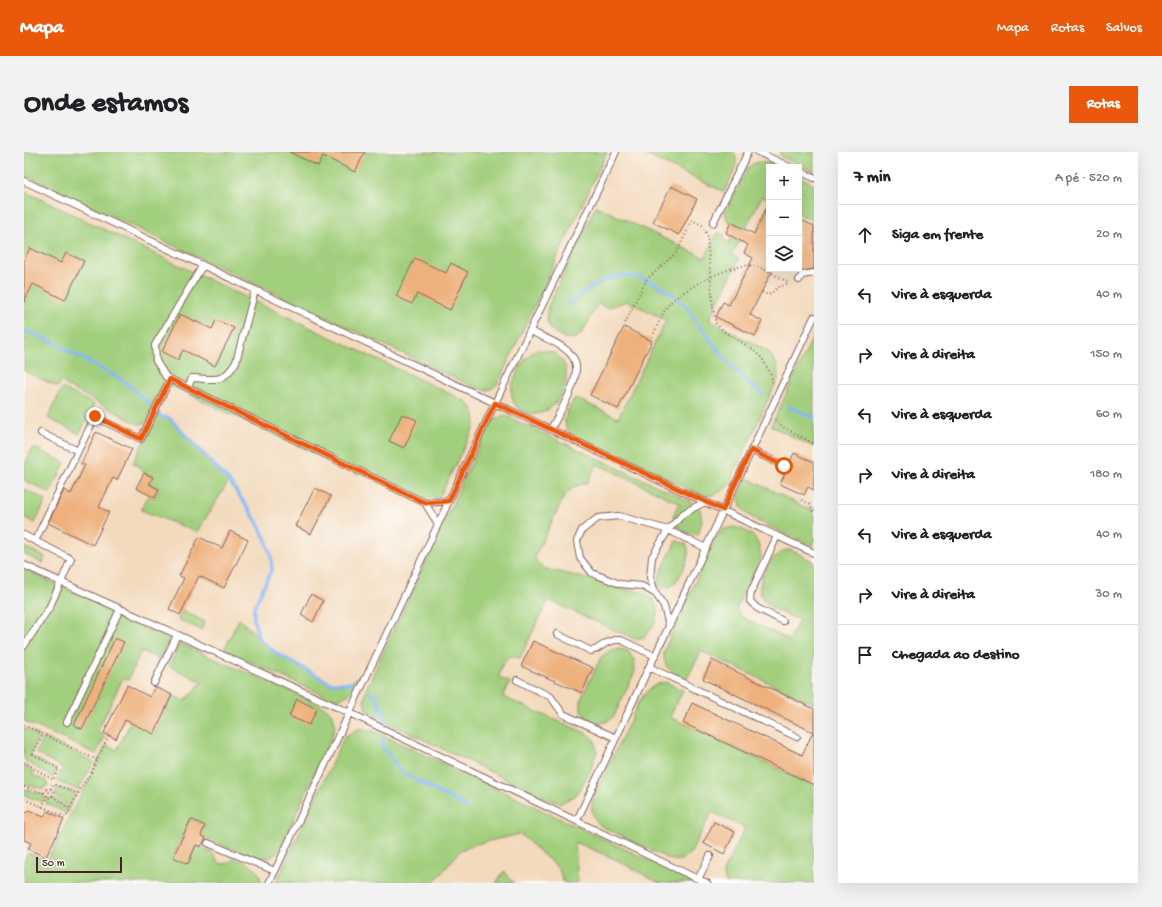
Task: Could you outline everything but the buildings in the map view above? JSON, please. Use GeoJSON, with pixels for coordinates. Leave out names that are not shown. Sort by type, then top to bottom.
{"type":"FeatureCollection","features":[{"type":"Feature","properties":{"kind":"lane"},"geometry":{"type":"LineString","coordinates":[[269,883],[495,403],[616,152]]}},
{"type":"Feature","properties":{"kind":"lane"},"geometry":{"type":"LineString","coordinates":[[713,223],[748,152]]}},
{"type":"Feature","properties":{"kind":"lane"},"geometry":{"type":"LineString","coordinates":[[758,152],[784,164]]}},
{"type":"Feature","properties":{"kind":"lane"},"geometry":{"type":"LineString","coordinates":[[802,172],[814,178]]}},
{"type":"Feature","properties":{"kind":"lane"},"geometry":{"type":"LineString","coordinates":[[24,181],[814,553]]}},
{"type":"Feature","properties":{"kind":"lane"},"geometry":{"type":"LineString","coordinates":[[203,265],[156,345],[156,361],[166,377],[425,503],[449,501]]}},
{"type":"Feature","properties":{"kind":"lane"},"geometry":{"type":"LineString","coordinates":[[799,280],[802,275],[814,273]]}},
{"type":"Feature","properties":{"kind":"lane"},"geometry":{"type":"LineString","coordinates":[[188,387],[192,378],[220,380],[230,372],[236,362],[255,290]]}},
{"type":"Feature","properties":{"kind":"lane"},"geometry":{"type":"LineString","coordinates":[[577,820],[814,317]]}},
{"type":"Feature","properties":{"kind":"lane"},"geometry":{"type":"LineString","coordinates":[[530,331],[565,348],[573,357],[576,366],[575,378],[570,392],[551,429]]}},
{"type":"Feature","properties":{"kind":"lane"},"geometry":{"type":"LineString","coordinates":[[35,541],[95,416],[141,439],[170,379]]}},
{"type":"Feature","properties":{"kind":"lane"},"geometry":{"type":"LineString","coordinates":[[41,433],[78,451]]}},
{"type":"Feature","properties":{"kind":"lane"},"geometry":{"type":"LineString","coordinates":[[751,450],[784,466]]}},
{"type":"Feature","properties":{"kind":"lane"},"geometry":{"type":"LineString","coordinates":[[668,626],[664,606],[656,594],[650,578],[652,557],[668,530],[684,513],[705,502]]}},
{"type":"Feature","properties":{"kind":"lane"},"geometry":{"type":"LineString","coordinates":[[425,503],[438,524]]}},
{"type":"Feature","properties":{"kind":"lane"},"geometry":{"type":"LineString","coordinates":[[656,594],[642,586],[620,584],[592,573],[580,558],[577,541],[582,530],[598,518],[619,516],[668,530],[706,548]]}},
{"type":"Feature","properties":{"kind":"lane"},"geometry":{"type":"LineString","coordinates":[[24,535],[71,559],[49,608],[24,646]]}},
{"type":"Feature","properties":{"kind":"lane"},"geometry":{"type":"LineString","coordinates":[[777,536],[751,592],[750,601],[757,608],[783,621]]}},
{"type":"Feature","properties":{"kind":"lane"},"geometry":{"type":"LineString","coordinates":[[24,565],[350,713],[707,883]]}},
{"type":"Feature","properties":{"kind":"lane"},"geometry":{"type":"LineString","coordinates":[[67,722],[120,609]]}},
{"type":"Feature","properties":{"kind":"lane"},"geometry":{"type":"LineString","coordinates":[[557,634],[591,651],[606,643],[621,640],[654,656]]}},
{"type":"Feature","properties":{"kind":"lane"},"geometry":{"type":"LineString","coordinates":[[154,683],[177,635]]}},
{"type":"Feature","properties":{"kind":"lane"},"geometry":{"type":"LineString","coordinates":[[649,668],[796,738]]}},
{"type":"Feature","properties":{"kind":"lane"},"geometry":{"type":"LineString","coordinates":[[517,680],[551,697],[563,714],[616,738]]}},
{"type":"Feature","properties":{"kind":"lane"},"geometry":{"type":"LineString","coordinates":[[208,842],[275,871]]}},
{"type":"Feature","properties":{"kind":"lane"},"geometry":{"type":"LineString","coordinates":[[698,879],[710,856]]}},
{"type":"Feature","properties":{"kind":"path"},"geometry":{"type":"LineString","coordinates":[[625,323],[646,280],[677,252],[692,220],[702,225],[707,235],[713,308],[716,324],[725,332],[752,349],[762,358],[771,375],[776,397]]}},
{"type":"Feature","properties":{"kind":"path"},"geometry":{"type":"LineString","coordinates":[[652,337],[668,305],[679,295],[729,269],[747,265],[754,266],[790,283]]}},
{"type":"Feature","properties":{"kind":"path"},"geometry":{"type":"LineString","coordinates":[[762,292],[769,295],[779,288],[799,280]]}},
{"type":"Feature","properties":{"kind":"path"},"geometry":{"type":"LineString","coordinates":[[769,413],[783,427],[814,444]]}},
{"type":"Feature","properties":{"kind":"path"},"geometry":{"type":"LineString","coordinates":[[802,500],[810,504],[814,514]]}},
{"type":"Feature","properties":{"kind":"path"},"geometry":{"type":"LineString","coordinates":[[24,725],[97,760]]}},
{"type":"Feature","properties":{"kind":"path"},"geometry":{"type":"LineString","coordinates":[[24,762],[53,780],[60,769],[33,754],[43,734]]}},
{"type":"Feature","properties":{"kind":"path"},"geometry":{"type":"LineString","coordinates":[[24,799],[66,817],[109,735]]}},
{"type":"Feature","properties":{"kind":"path"},"geometry":{"type":"LineString","coordinates":[[42,806],[53,784],[78,794]]}},
{"type":"Feature","properties":{"kind":"path"},"geometry":{"type":"LineString","coordinates":[[24,787],[44,793],[47,797]]}},
{"type":"Feature","properties":{"kind":"path"},"geometry":{"type":"LineString","coordinates":[[44,793],[46,789],[51,788]]}},
{"type":"Feature","properties":{"kind":"path"},"geometry":{"type":"LineString","coordinates":[[51,788],[53,792],[52,796]]}},
{"type":"Feature","properties":{"kind":"path"},"geometry":{"type":"LineString","coordinates":[[47,797],[52,796],[70,809]]}},
{"type":"Feature","properties":{"kind":"green space"},"geometry":{"type":"Polygon","coordinates":[[[24,152],[607,152],[498,383],[487,390],[474,387],[24,175],[24,152]]]}},
{"type":"Feature","properties":{"kind":"green space"},"geometry":{"type":"Polygon","coordinates":[[[640,152],[734,152],[736,162],[734,172],[724,192],[640,152]]]}},
{"type":"Feature","properties":{"kind":"green space"},"geometry":{"type":"Polygon","coordinates":[[[779,152],[814,152],[814,172],[802,166],[802,164],[797,164],[782,157],[779,152]]]}},
{"type":"Feature","properties":{"kind":"green space"},"geometry":{"type":"Polygon","coordinates":[[[759,162],[772,164],[766,164],[766,198],[762,196],[732,255],[739,259],[709,320],[769,352],[777,365],[778,378],[729,485],[718,493],[704,496],[572,435],[566,429],[565,420],[567,412],[575,398],[618,418],[666,320],[627,301],[607,308],[598,303],[581,334],[571,339],[558,335],[551,329],[547,321],[547,313],[549,304],[596,206],[705,258],[717,234],[719,233],[725,235],[723,240],[729,243],[732,236],[736,238],[741,227],[728,221],[725,213],[747,169],[752,164],[759,162]]]}},
{"type":"Feature","properties":{"kind":"green space"},"geometry":{"type":"Polygon","coordinates":[[[802,178],[814,184],[814,221],[802,215],[802,178]]]}},
{"type":"Feature","properties":{"kind":"green space"},"geometry":{"type":"Polygon","coordinates":[[[24,191],[465,401],[474,412],[474,427],[439,498],[427,499],[362,467],[358,474],[165,383],[147,422],[138,424],[67,386],[61,381],[58,387],[24,371],[24,191]]]}},
{"type":"Feature","properties":{"kind":"green space"},"geometry":{"type":"Polygon","coordinates":[[[814,335],[814,447],[771,426],[814,335]]]}},
{"type":"Feature","properties":{"kind":"green space"},"geometry":{"type":"Polygon","coordinates":[[[536,350],[548,351],[557,355],[565,365],[566,374],[565,385],[555,404],[538,414],[528,413],[520,409],[514,403],[512,397],[512,389],[517,373],[526,359],[536,350]]]}},
{"type":"Feature","properties":{"kind":"green space"},"geometry":{"type":"Polygon","coordinates":[[[62,388],[94,404],[79,434],[48,418],[62,388]]]}},
{"type":"Feature","properties":{"kind":"green space"},"geometry":{"type":"Polygon","coordinates":[[[158,413],[161,417],[168,417],[229,481],[197,532],[141,510],[149,494],[155,498],[159,489],[149,484],[153,477],[140,470],[141,467],[133,463],[158,413]]]}},
{"type":"Feature","properties":{"kind":"green space"},"geometry":{"type":"Polygon","coordinates":[[[504,415],[691,502],[700,509],[702,521],[698,535],[680,531],[673,516],[679,503],[597,464],[587,483],[576,486],[566,493],[535,556],[536,562],[543,568],[644,593],[653,599],[658,610],[655,623],[645,637],[634,639],[548,600],[520,658],[510,656],[502,665],[499,677],[510,682],[503,697],[588,734],[595,741],[597,752],[590,772],[575,796],[561,803],[547,799],[379,718],[366,710],[364,700],[367,687],[488,427],[494,420],[504,415]]]}},
{"type":"Feature","properties":{"kind":"green space"},"geometry":{"type":"Polygon","coordinates":[[[33,447],[65,463],[50,493],[24,480],[24,466],[33,447]]]}},
{"type":"Feature","properties":{"kind":"green space"},"geometry":{"type":"Polygon","coordinates":[[[747,478],[812,511],[814,507],[814,547],[756,520],[747,514],[741,506],[739,496],[747,478]]]}},
{"type":"Feature","properties":{"kind":"green space"},"geometry":{"type":"Polygon","coordinates":[[[24,489],[46,500],[35,523],[24,517],[24,489]]]}},
{"type":"Feature","properties":{"kind":"green space"},"geometry":{"type":"Polygon","coordinates":[[[734,527],[746,531],[754,537],[760,550],[761,557],[736,609],[741,617],[789,640],[799,620],[778,611],[767,604],[762,598],[760,592],[761,580],[773,559],[784,551],[789,550],[798,553],[814,562],[814,674],[812,679],[814,680],[814,704],[701,651],[687,679],[670,670],[665,662],[664,651],[714,540],[724,529],[734,527]]]}},
{"type":"Feature","properties":{"kind":"green space"},"geometry":{"type":"Polygon","coordinates":[[[676,541],[687,545],[688,553],[686,563],[674,584],[668,587],[660,587],[656,582],[676,541]]]}},
{"type":"Feature","properties":{"kind":"green space"},"geometry":{"type":"Polygon","coordinates":[[[24,547],[45,557],[42,563],[24,554],[24,547]]]}},
{"type":"Feature","properties":{"kind":"green space"},"geometry":{"type":"Polygon","coordinates":[[[24,569],[115,611],[114,614],[169,639],[159,659],[141,651],[128,680],[123,678],[97,732],[105,736],[96,754],[24,721],[24,569]]]}},
{"type":"Feature","properties":{"kind":"green space"},"geometry":{"type":"Polygon","coordinates":[[[182,610],[205,622],[201,630],[178,619],[182,610]]]}},
{"type":"Feature","properties":{"kind":"green space"},"geometry":{"type":"Polygon","coordinates":[[[239,619],[276,653],[330,683],[350,683],[362,673],[352,692],[344,697],[332,699],[224,650],[239,619]]]}},
{"type":"Feature","properties":{"kind":"green space"},"geometry":{"type":"Polygon","coordinates":[[[180,643],[318,703],[332,714],[334,727],[332,737],[279,850],[272,857],[256,857],[206,838],[201,835],[205,826],[191,819],[173,856],[188,863],[196,845],[214,854],[219,863],[224,864],[233,859],[243,861],[252,866],[259,873],[261,883],[24,883],[24,861],[28,853],[47,861],[106,745],[117,750],[133,717],[154,734],[172,695],[185,701],[202,682],[169,666],[180,643]]]}},
{"type":"Feature","properties":{"kind":"green space"},"geometry":{"type":"Polygon","coordinates":[[[620,649],[628,651],[634,660],[635,671],[614,716],[606,722],[597,723],[587,719],[581,710],[581,699],[601,657],[611,650],[620,649]]]}},
{"type":"Feature","properties":{"kind":"green space"},"geometry":{"type":"Polygon","coordinates":[[[665,682],[683,690],[670,717],[814,786],[814,883],[726,883],[723,872],[745,828],[712,812],[691,852],[684,859],[679,860],[669,859],[601,826],[596,820],[592,814],[593,798],[638,704],[643,696],[652,687],[665,682]]]}},
{"type":"Feature","properties":{"kind":"green space"},"geometry":{"type":"Polygon","coordinates":[[[24,728],[39,735],[30,755],[56,770],[53,778],[24,760],[24,728]]]}},
{"type":"Feature","properties":{"kind":"green space"},"geometry":{"type":"Polygon","coordinates":[[[358,729],[366,729],[376,732],[697,883],[659,883],[617,860],[575,842],[578,883],[564,883],[558,868],[520,834],[476,844],[461,850],[433,883],[276,883],[344,737],[358,729]]]}},
{"type":"Feature","properties":{"kind":"green space"},"geometry":{"type":"Polygon","coordinates":[[[43,737],[94,762],[78,790],[56,781],[63,768],[36,753],[43,737]]]}},
{"type":"Feature","properties":{"kind":"green space"},"geometry":{"type":"Polygon","coordinates":[[[24,765],[34,772],[33,775],[46,781],[48,785],[43,789],[24,784],[24,765]]]}},
{"type":"Feature","properties":{"kind":"green space"},"geometry":{"type":"Polygon","coordinates":[[[57,787],[76,794],[70,807],[55,796],[57,787]]]}},
{"type":"Feature","properties":{"kind":"green space"},"geometry":{"type":"Polygon","coordinates":[[[24,789],[43,794],[44,798],[42,802],[24,795],[24,789]]]}},
{"type":"Feature","properties":{"kind":"green space"},"geometry":{"type":"Polygon","coordinates":[[[53,798],[69,809],[67,814],[46,803],[47,799],[53,798]]]}},
{"type":"Feature","properties":{"kind":"green space"},"geometry":{"type":"Polygon","coordinates":[[[504,871],[514,883],[496,883],[504,871]]]}},
{"type":"Feature","properties":{"kind":"waterway"},"geometry":{"type":"LineString","coordinates":[[567,305],[597,284],[617,276],[626,275],[654,283],[671,293],[685,305],[711,341],[737,372],[763,394]]}},
{"type":"Feature","properties":{"kind":"waterway"},"geometry":{"type":"LineString","coordinates":[[24,330],[51,341],[125,382],[149,403]]}},
{"type":"Feature","properties":{"kind":"waterway"},"geometry":{"type":"LineString","coordinates":[[789,407],[814,418]]}},
{"type":"Feature","properties":{"kind":"waterway"},"geometry":{"type":"LineString","coordinates":[[158,413],[161,417],[168,417],[229,481],[256,520],[265,538],[271,555],[272,569],[254,607],[254,621],[259,639],[276,653],[330,683],[350,683],[353,685]]}},
{"type":"Feature","properties":{"kind":"waterway"},"geometry":{"type":"LineString","coordinates":[[370,693],[375,695],[386,720]]}},
{"type":"Feature","properties":{"kind":"waterway"},"geometry":{"type":"LineString","coordinates":[[383,739],[382,746],[401,772],[466,807]]}},
{"type":"Feature","properties":{"kind":"route"},"geometry":{"type":"LineString","coordinates":[[95,416],[141,439],[170,379],[425,503],[449,501],[495,403],[723,510],[751,450],[784,466]]}}]}
